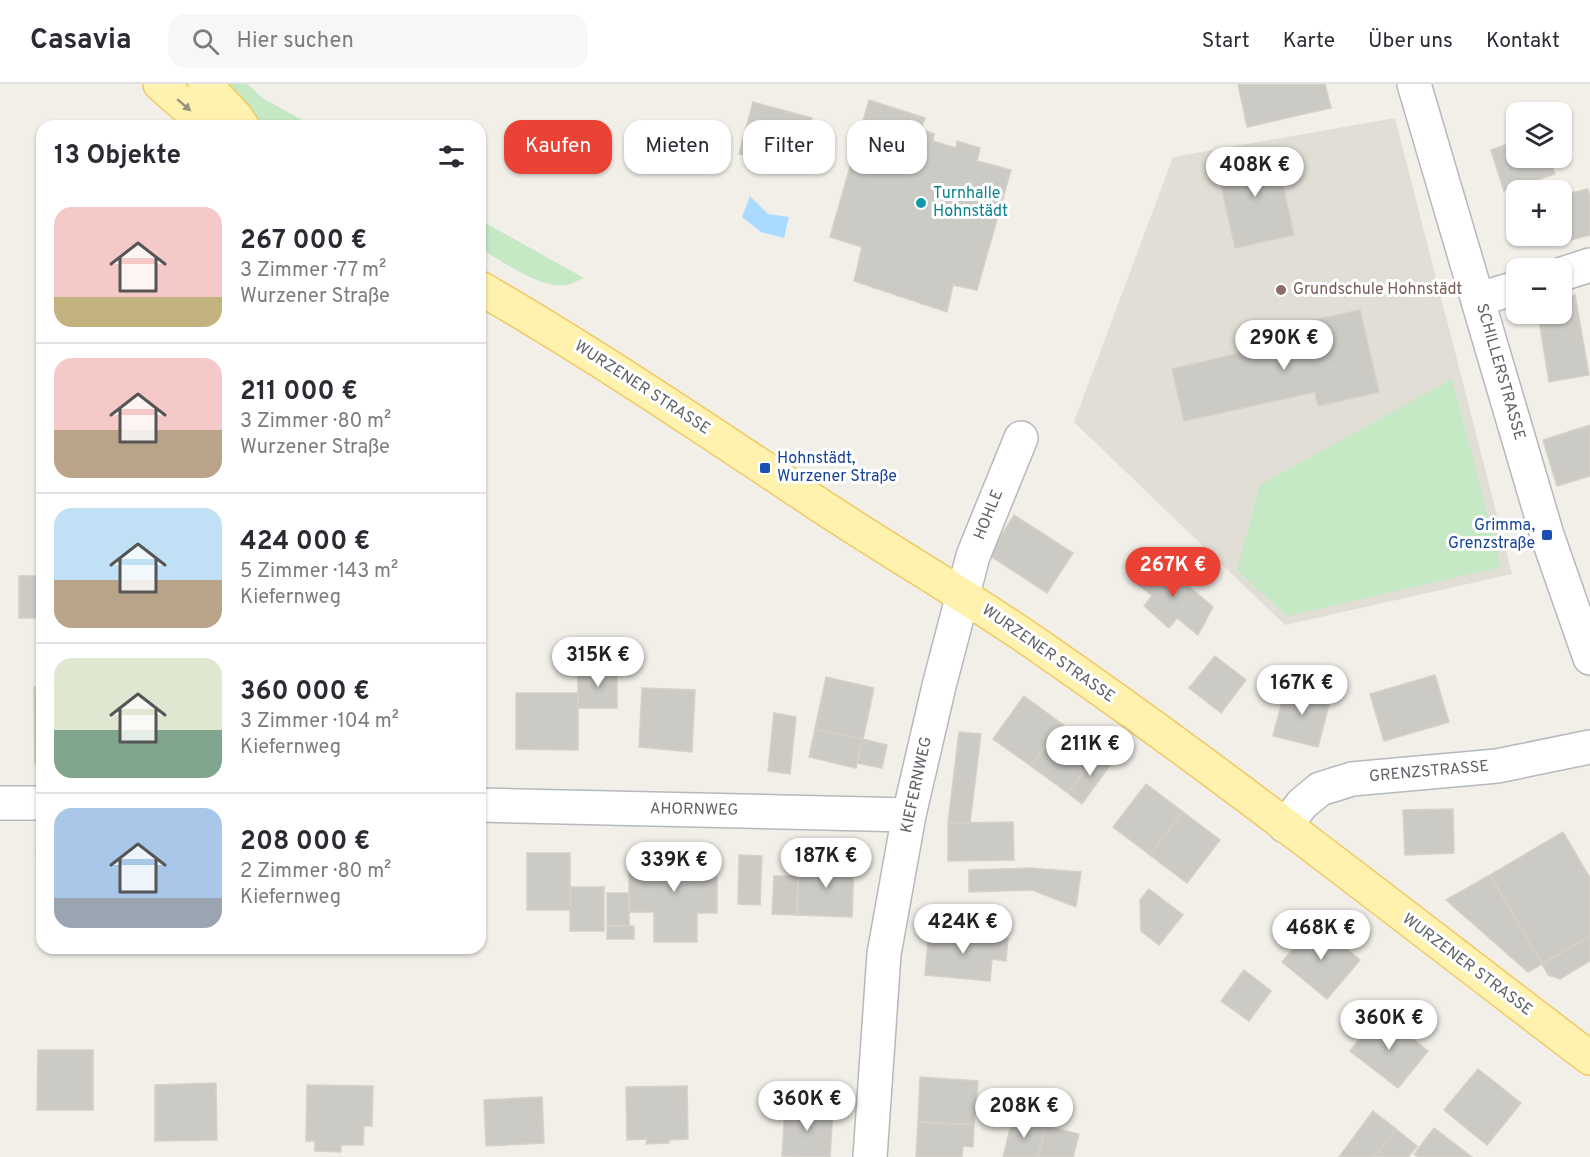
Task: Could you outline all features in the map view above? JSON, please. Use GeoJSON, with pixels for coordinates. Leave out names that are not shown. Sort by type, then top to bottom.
{"type":"FeatureCollection","features":[{"type":"Feature","properties":{"kind":"main road"},"geometry":{"type":"LineString","coordinates":[[160,84],[201,120]]}},
{"type":"Feature","properties":{"kind":"main road"},"geometry":{"type":"LineString","coordinates":[[206,84],[238,120]]}},
{"type":"Feature","properties":{"kind":"main road","name":"WURZENER STRASSE"},"geometry":{"type":"LineString","coordinates":[[486,292],[586,351],[1055,656],[1285,826],[1590,1058]]}},
{"type":"Feature","properties":{"kind":"street","name":"SCHILLERSTRASSE"},"geometry":{"type":"LineString","coordinates":[[1414,84],[1547,535],[1590,658]]}},
{"type":"Feature","properties":{"kind":"street"},"geometry":{"type":"LineString","coordinates":[[1572,271],[1590,265]]}},
{"type":"Feature","properties":{"kind":"street"},"geometry":{"type":"LineString","coordinates":[[1479,299],[1506,291]]}},
{"type":"Feature","properties":{"kind":"street","name":"HOHLE"},"geometry":{"type":"LineString","coordinates":[[962,594],[973,556],[1021,438]]}},
{"type":"Feature","properties":{"kind":"street","name":"KIEFERNWEG"},"geometry":{"type":"LineString","coordinates":[[870,1157],[884,954],[909,815],[962,594]]}},
{"type":"Feature","properties":{"kind":"street","name":"GRENZSTRASSE"},"geometry":{"type":"LineString","coordinates":[[1285,826],[1302,804],[1320,789],[1352,778],[1497,765],[1590,747]]}},
{"type":"Feature","properties":{"kind":"street"},"geometry":{"type":"LineString","coordinates":[[0,803],[36,803]]}},
{"type":"Feature","properties":{"kind":"street","name":"AHORNWEG"},"geometry":{"type":"LineString","coordinates":[[486,805],[909,815]]}},
{"type":"Feature","properties":{"kind":"shaded area","name":"Grundschule Hohnstädt"},"geometry":{"type":"Polygon","coordinates":[[[1395,118],[1512,574],[1285,625],[1074,422],[1173,157],[1395,118]]]}},
{"type":"Feature","properties":{"kind":"green space"},"geometry":{"type":"Polygon","coordinates":[[[222,84],[247,84],[264,99],[302,120],[256,120],[222,84]]]}},
{"type":"Feature","properties":{"kind":"green space"},"geometry":{"type":"Polygon","coordinates":[[[486,223],[584,278],[568,284],[555,285],[533,279],[486,252],[486,223]]]}},
{"type":"Feature","properties":{"kind":"green space"},"geometry":{"type":"Polygon","coordinates":[[[1452,379],[1501,567],[1287,616],[1237,570],[1260,485],[1452,379]]]}},
{"type":"Feature","properties":{"kind":"water"},"geometry":{"type":"Polygon","coordinates":[[[750,196],[768,214],[789,217],[784,238],[761,232],[742,217],[750,196]]]}},
{"type":"Feature","properties":{"kind":"building"},"geometry":{"type":"Polygon","coordinates":[[[1238,84],[1325,84],[1331,108],[1247,127],[1238,84]]]}},
{"type":"Feature","properties":{"kind":"building","name":"Turnhalle Hohnstädt"},"geometry":{"type":"Polygon","coordinates":[[[869,100],[925,118],[924,120],[863,120],[869,100]]]}},
{"type":"Feature","properties":{"kind":"building"},"geometry":{"type":"Polygon","coordinates":[[[753,102],[812,118],[811,120],[748,120],[753,102]]]}},
{"type":"Feature","properties":{"kind":"building","name":"Turnhalle Hohnstädt"},"geometry":{"type":"Polygon","coordinates":[[[927,131],[934,134],[933,141],[956,148],[957,141],[980,148],[977,161],[1011,170],[977,290],[953,285],[947,312],[854,281],[862,247],[830,237],[848,174],[927,174],[927,131]]]}},
{"type":"Feature","properties":{"kind":"building"},"geometry":{"type":"Polygon","coordinates":[[[743,139],[743,155],[739,154],[743,139]]]}},
{"type":"Feature","properties":{"kind":"building"},"geometry":{"type":"Polygon","coordinates":[[[1506,145],[1506,168],[1553,168],[1555,174],[1537,180],[1506,180],[1506,190],[1504,191],[1491,150],[1506,145]]]}},
{"type":"Feature","properties":{"kind":"building"},"geometry":{"type":"Polygon","coordinates":[[[1275,149],[1294,235],[1235,248],[1216,162],[1275,149]]]}},
{"type":"Feature","properties":{"kind":"building"},"geometry":{"type":"Polygon","coordinates":[[[1588,189],[1590,235],[1572,240],[1572,193],[1588,189]]]}},
{"type":"Feature","properties":{"kind":"building"},"geometry":{"type":"Polygon","coordinates":[[[1575,295],[1589,375],[1549,382],[1540,324],[1572,324],[1572,296],[1575,295]]]}},
{"type":"Feature","properties":{"kind":"building"},"geometry":{"type":"Polygon","coordinates":[[[1360,310],[1379,392],[1318,406],[1315,392],[1184,421],[1172,369],[1304,338],[1300,323],[1360,310]]]}},
{"type":"Feature","properties":{"kind":"building"},"geometry":{"type":"Polygon","coordinates":[[[1590,425],[1590,476],[1557,486],[1543,440],[1590,425]]]}},
{"type":"Feature","properties":{"kind":"building"},"geometry":{"type":"Polygon","coordinates":[[[1014,515],[1073,553],[1047,593],[989,555],[1014,515]]]}},
{"type":"Feature","properties":{"kind":"building"},"geometry":{"type":"Polygon","coordinates":[[[1155,557],[1213,607],[1198,635],[1177,618],[1169,628],[1144,606],[1152,596],[1134,581],[1155,557]]]}},
{"type":"Feature","properties":{"kind":"building"},"geometry":{"type":"Polygon","coordinates":[[[19,576],[36,576],[36,618],[19,618],[19,576]]]}},
{"type":"Feature","properties":{"kind":"building"},"geometry":{"type":"Polygon","coordinates":[[[1215,656],[1246,680],[1221,713],[1189,688],[1215,656]]]}},
{"type":"Feature","properties":{"kind":"building"},"geometry":{"type":"Polygon","coordinates":[[[578,667],[617,667],[617,708],[578,708],[578,667]]]}},
{"type":"Feature","properties":{"kind":"building"},"geometry":{"type":"Polygon","coordinates":[[[1435,675],[1449,722],[1384,741],[1370,694],[1435,675]]]}},
{"type":"Feature","properties":{"kind":"building"},"geometry":{"type":"Polygon","coordinates":[[[826,677],[874,688],[863,739],[815,729],[826,677]]]}},
{"type":"Feature","properties":{"kind":"building"},"geometry":{"type":"Polygon","coordinates":[[[1286,686],[1331,697],[1318,747],[1273,736],[1286,686]]]}},
{"type":"Feature","properties":{"kind":"building"},"geometry":{"type":"Polygon","coordinates":[[[34,687],[36,687],[36,764],[34,687]]]}},
{"type":"Feature","properties":{"kind":"building"},"geometry":{"type":"Polygon","coordinates":[[[642,688],[695,690],[692,752],[639,747],[642,688]]]}},
{"type":"Feature","properties":{"kind":"building"},"geometry":{"type":"Polygon","coordinates":[[[516,693],[578,693],[578,750],[516,749],[516,693]]]}},
{"type":"Feature","properties":{"kind":"building"},"geometry":{"type":"Polygon","coordinates":[[[1024,696],[1062,724],[1031,766],[993,739],[1024,696]]]}},
{"type":"Feature","properties":{"kind":"building"},"geometry":{"type":"Polygon","coordinates":[[[774,713],[796,717],[790,774],[768,771],[774,713]]]}},
{"type":"Feature","properties":{"kind":"building"},"geometry":{"type":"Polygon","coordinates":[[[1062,724],[1099,751],[1068,793],[1031,766],[1062,724]]]}},
{"type":"Feature","properties":{"kind":"building"},"geometry":{"type":"Polygon","coordinates":[[[815,729],[863,739],[856,768],[809,757],[815,729]]]}},
{"type":"Feature","properties":{"kind":"building"},"geometry":{"type":"Polygon","coordinates":[[[959,732],[981,734],[970,823],[948,823],[959,732]]]}},
{"type":"Feature","properties":{"kind":"building"},"geometry":{"type":"Polygon","coordinates":[[[863,739],[887,745],[882,768],[857,763],[863,739]]]}},
{"type":"Feature","properties":{"kind":"building"},"geometry":{"type":"Polygon","coordinates":[[[1099,751],[1113,761],[1082,804],[1068,793],[1099,751]]]}},
{"type":"Feature","properties":{"kind":"building"},"geometry":{"type":"Polygon","coordinates":[[[1146,784],[1183,812],[1150,855],[1113,827],[1146,784]]]}},
{"type":"Feature","properties":{"kind":"building"},"geometry":{"type":"Polygon","coordinates":[[[1453,809],[1454,853],[1405,855],[1403,810],[1453,809]]]}},
{"type":"Feature","properties":{"kind":"building"},"geometry":{"type":"Polygon","coordinates":[[[1183,812],[1220,840],[1187,883],[1150,855],[1183,812]]]}},
{"type":"Feature","properties":{"kind":"building"},"geometry":{"type":"Polygon","coordinates":[[[1013,822],[1014,860],[948,861],[948,823],[1013,822]]]}},
{"type":"Feature","properties":{"kind":"building"},"geometry":{"type":"Polygon","coordinates":[[[1563,832],[1590,878],[1590,936],[1542,964],[1490,875],[1563,832]]]}},
{"type":"Feature","properties":{"kind":"building"},"geometry":{"type":"Polygon","coordinates":[[[527,853],[570,853],[570,910],[527,910],[527,853]]]}},
{"type":"Feature","properties":{"kind":"building"},"geometry":{"type":"Polygon","coordinates":[[[739,855],[762,856],[760,905],[738,904],[739,855]]]}},
{"type":"Feature","properties":{"kind":"building"},"geometry":{"type":"Polygon","coordinates":[[[717,856],[717,913],[697,913],[697,942],[654,942],[654,912],[629,912],[629,857],[717,856]]]}},
{"type":"Feature","properties":{"kind":"building"},"geometry":{"type":"Polygon","coordinates":[[[799,861],[854,863],[852,917],[797,915],[799,861]]]}},
{"type":"Feature","properties":{"kind":"building"},"geometry":{"type":"Polygon","coordinates":[[[1030,868],[1081,872],[1076,907],[1032,890],[969,892],[969,870],[1030,868]]]}},
{"type":"Feature","properties":{"kind":"building"},"geometry":{"type":"Polygon","coordinates":[[[1490,875],[1542,964],[1528,972],[1446,900],[1490,875]]]}},
{"type":"Feature","properties":{"kind":"building"},"geometry":{"type":"Polygon","coordinates":[[[774,876],[798,876],[797,915],[772,914],[774,876]]]}},
{"type":"Feature","properties":{"kind":"building"},"geometry":{"type":"Polygon","coordinates":[[[570,887],[604,887],[604,931],[570,931],[570,887]]]}},
{"type":"Feature","properties":{"kind":"building"},"geometry":{"type":"Polygon","coordinates":[[[1149,889],[1183,915],[1159,945],[1141,931],[1140,900],[1149,889]]]}},
{"type":"Feature","properties":{"kind":"building"},"geometry":{"type":"Polygon","coordinates":[[[607,893],[629,893],[629,926],[607,926],[607,893]]]}},
{"type":"Feature","properties":{"kind":"building"},"geometry":{"type":"Polygon","coordinates":[[[1316,923],[1360,960],[1327,999],[1282,962],[1316,923]]]}},
{"type":"Feature","properties":{"kind":"building"},"geometry":{"type":"Polygon","coordinates":[[[607,926],[634,926],[634,939],[607,939],[607,926]]]}},
{"type":"Feature","properties":{"kind":"building"},"geometry":{"type":"Polygon","coordinates":[[[929,930],[1008,938],[1006,961],[992,959],[990,981],[925,975],[929,930]]]}},
{"type":"Feature","properties":{"kind":"building"},"geometry":{"type":"Polygon","coordinates":[[[1590,936],[1590,961],[1560,979],[1548,975],[1542,964],[1590,936]]]}},
{"type":"Feature","properties":{"kind":"building"},"geometry":{"type":"Polygon","coordinates":[[[1244,970],[1271,991],[1249,1021],[1221,1001],[1244,970]]]}},
{"type":"Feature","properties":{"kind":"building"},"geometry":{"type":"Polygon","coordinates":[[[1380,1013],[1428,1051],[1398,1088],[1350,1051],[1380,1013]]]}},
{"type":"Feature","properties":{"kind":"building"},"geometry":{"type":"Polygon","coordinates":[[[38,1050],[93,1050],[93,1110],[37,1110],[38,1050]]]}},
{"type":"Feature","properties":{"kind":"building"},"geometry":{"type":"Polygon","coordinates":[[[1478,1069],[1521,1103],[1487,1145],[1444,1110],[1478,1069]]]}},
{"type":"Feature","properties":{"kind":"building"},"geometry":{"type":"Polygon","coordinates":[[[920,1077],[978,1081],[974,1125],[918,1122],[920,1077]]]}},
{"type":"Feature","properties":{"kind":"building"},"geometry":{"type":"Polygon","coordinates":[[[216,1083],[217,1140],[155,1141],[155,1085],[216,1083]]]}},
{"type":"Feature","properties":{"kind":"building"},"geometry":{"type":"Polygon","coordinates":[[[307,1085],[373,1086],[372,1126],[364,1126],[363,1145],[341,1145],[341,1152],[315,1151],[315,1141],[306,1141],[307,1085]]]}},
{"type":"Feature","properties":{"kind":"building"},"geometry":{"type":"Polygon","coordinates":[[[687,1086],[688,1139],[646,1144],[647,1139],[627,1140],[626,1087],[687,1086]]]}},
{"type":"Feature","properties":{"kind":"building"},"geometry":{"type":"Polygon","coordinates":[[[542,1097],[544,1143],[486,1146],[484,1100],[542,1097]]]}},
{"type":"Feature","properties":{"kind":"building"},"geometry":{"type":"Polygon","coordinates":[[[785,1107],[833,1110],[830,1157],[782,1156],[785,1107]]]}},
{"type":"Feature","properties":{"kind":"building"},"geometry":{"type":"Polygon","coordinates":[[[1373,1111],[1396,1129],[1374,1157],[1339,1157],[1373,1111]]]}},
{"type":"Feature","properties":{"kind":"building"},"geometry":{"type":"Polygon","coordinates":[[[1013,1117],[1046,1126],[1038,1157],[1003,1157],[1013,1117]]]}},
{"type":"Feature","properties":{"kind":"building"},"geometry":{"type":"Polygon","coordinates":[[[918,1122],[974,1125],[973,1147],[963,1146],[962,1157],[916,1157],[918,1122]]]}},
{"type":"Feature","properties":{"kind":"building"},"geometry":{"type":"Polygon","coordinates":[[[1046,1126],[1079,1134],[1073,1157],[1038,1157],[1046,1126]]]}},
{"type":"Feature","properties":{"kind":"building"},"geometry":{"type":"Polygon","coordinates":[[[1434,1128],[1472,1157],[1418,1157],[1414,1154],[1434,1128]]]}},
{"type":"Feature","properties":{"kind":"building"},"geometry":{"type":"Polygon","coordinates":[[[1396,1129],[1417,1146],[1408,1157],[1374,1157],[1396,1129]]]}},
{"type":"Feature","properties":{"kind":"place","name":"Turnhalle Hohnstädt"},"geometry":{"type":"Point","coordinates":[921,203]}},
{"type":"Feature","properties":{"kind":"place","name":"Grundschule Hohnstädt"},"geometry":{"type":"Point","coordinates":[1281,290]}},
{"type":"Feature","properties":{"kind":"place","name":"Hohnstädt, Wurzener Straße"},"geometry":{"type":"Point","coordinates":[765,468]}},
{"type":"Feature","properties":{"kind":"place","name":"Grimma, Grenzstraße"},"geometry":{"type":"Point","coordinates":[1547,535]}}]}
